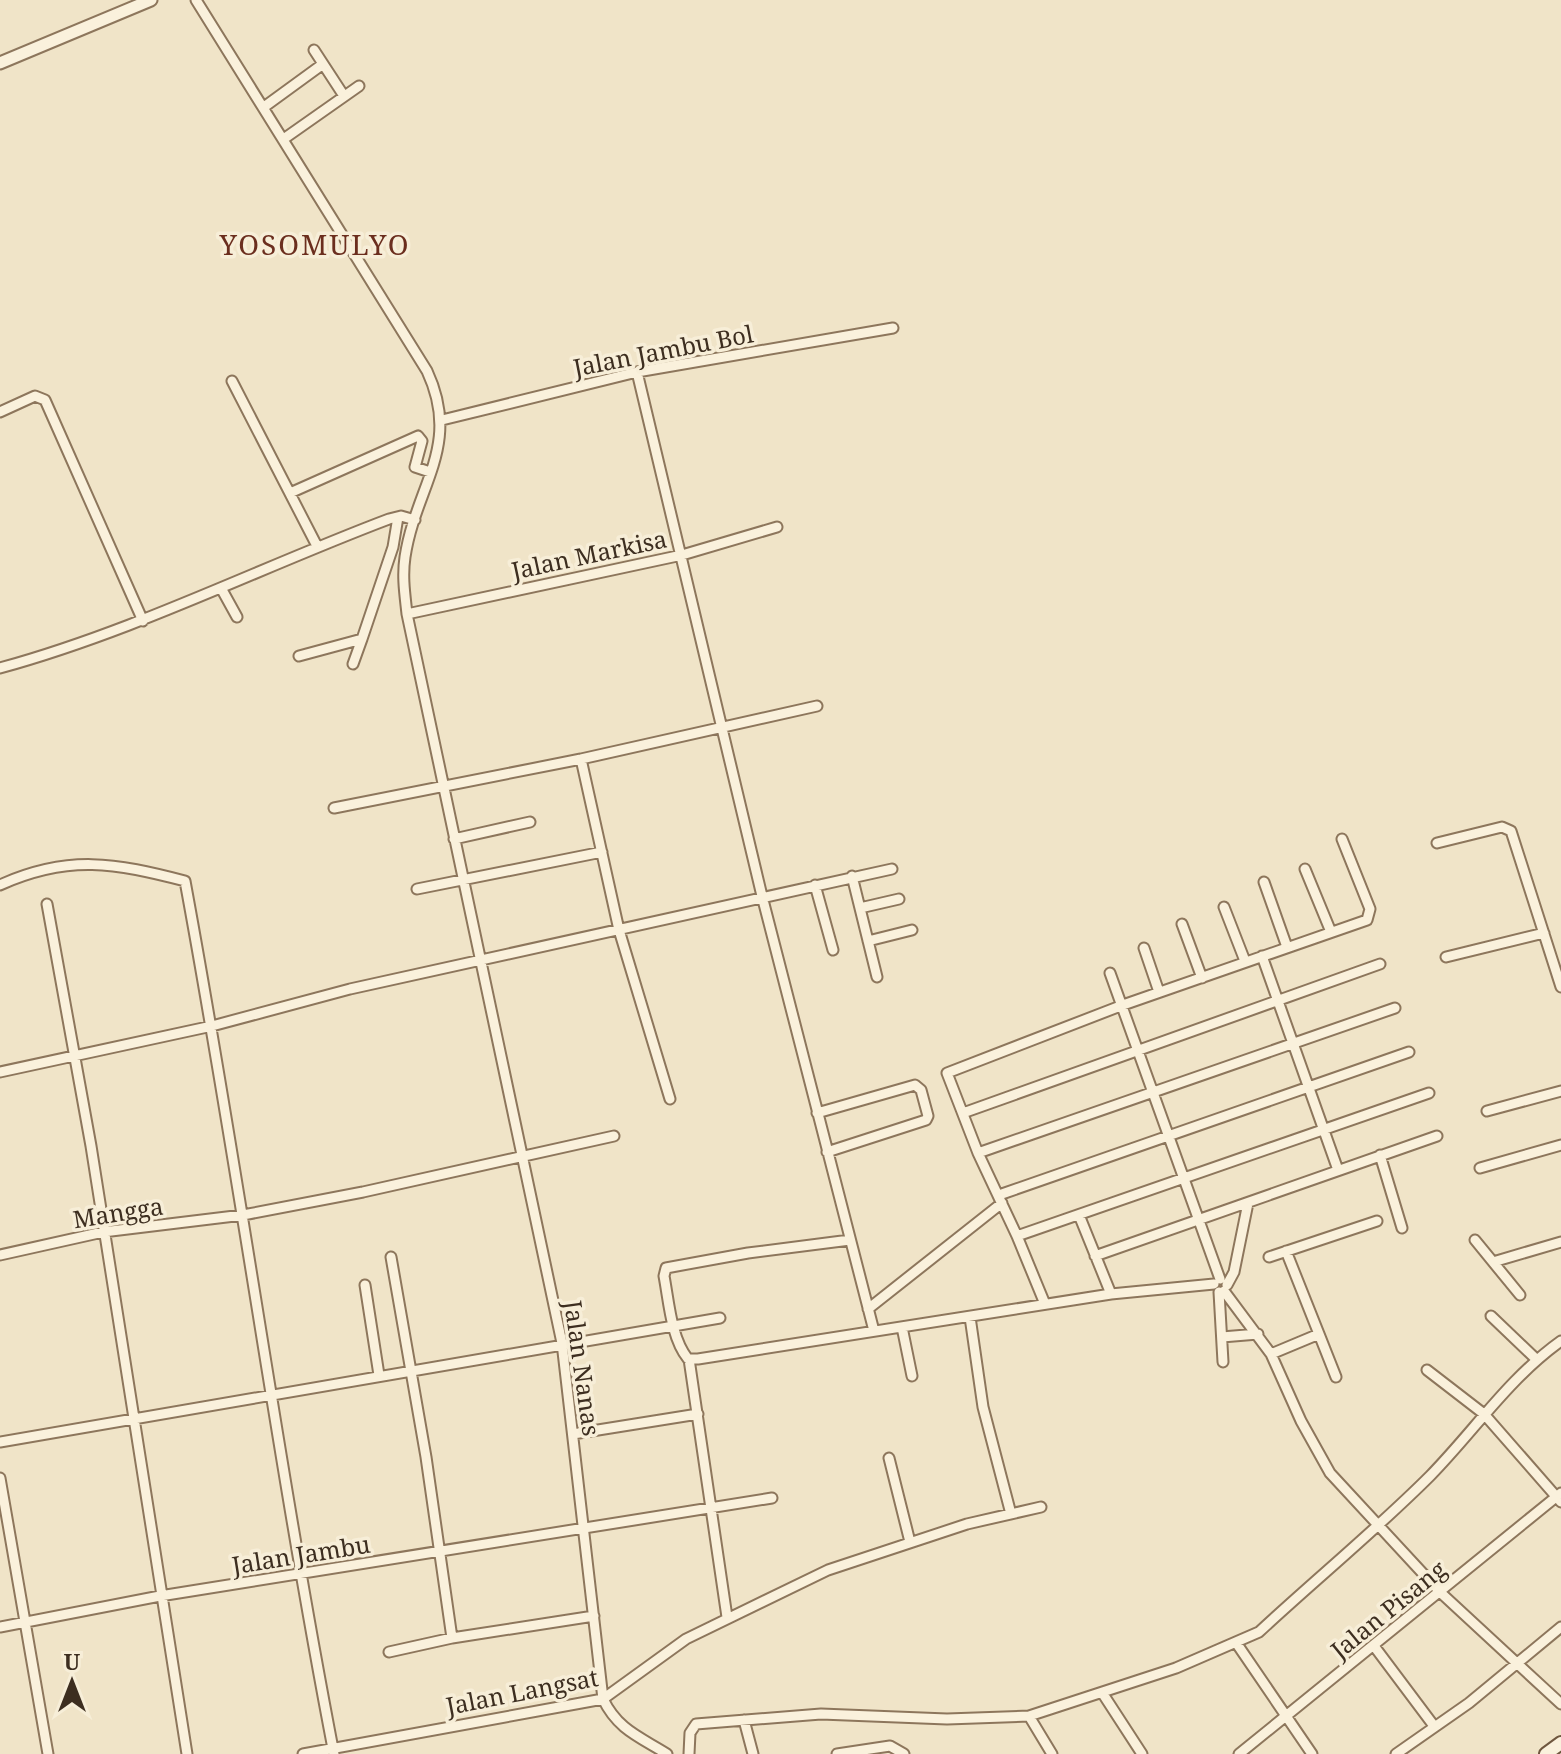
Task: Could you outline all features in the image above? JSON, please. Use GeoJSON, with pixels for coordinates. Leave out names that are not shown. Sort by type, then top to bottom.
{"type":"FeatureCollection","features":[{"type":"Feature","properties":{"kind":"main road"},"geometry":{"type":"LineString","coordinates":[[1546,1754],[1561,1743]]}},
{"type":"Feature","properties":{"kind":"street"},"geometry":{"type":"LineString","coordinates":[[0,63],[151,0]]}},
{"type":"Feature","properties":{"kind":"street"},"geometry":{"type":"LineString","coordinates":[[196,0],[285,138],[427,371],[436,391],[442,420],[430,472],[393,547],[353,664]]}},
{"type":"Feature","properties":{"kind":"street"},"geometry":{"type":"LineString","coordinates":[[314,50],[344,96]]}},
{"type":"Feature","properties":{"kind":"street"},"geometry":{"type":"LineString","coordinates":[[264,107],[323,64]]}},
{"type":"Feature","properties":{"kind":"street"},"geometry":{"type":"LineString","coordinates":[[285,138],[359,86]]}},
{"type":"Feature","properties":{"kind":"street","name":"Jalan Jambu Bol"},"geometry":{"type":"LineString","coordinates":[[442,420],[637,372],[893,328]]}},
{"type":"Feature","properties":{"kind":"street"},"geometry":{"type":"LineString","coordinates":[[637,372],[762,896],[874,1331]]}},
{"type":"Feature","properties":{"kind":"street"},"geometry":{"type":"LineString","coordinates":[[232,381],[317,546]]}},
{"type":"Feature","properties":{"kind":"street"},"geometry":{"type":"LineString","coordinates":[[0,412],[35,396],[45,400],[143,621]]}},
{"type":"Feature","properties":{"kind":"street"},"geometry":{"type":"LineString","coordinates":[[290,493],[418,436],[422,441],[415,467],[430,472]]}},
{"type":"Feature","properties":{"kind":"street"},"geometry":{"type":"LineString","coordinates":[[0,668],[58,652],[143,621],[317,546],[406,518]]}},
{"type":"Feature","properties":{"kind":"street","name":"Jalan Nanas"},"geometry":{"type":"LineString","coordinates":[[406,518],[403,586],[407,614],[462,879],[525,1155],[562,1343],[603,1699],[617,1723],[630,1735],[667,1754]]}},
{"type":"Feature","properties":{"kind":"street","name":"Jalan Markisa"},"geometry":{"type":"LineString","coordinates":[[407,614],[682,555],[777,527]]}},
{"type":"Feature","properties":{"kind":"street"},"geometry":{"type":"LineString","coordinates":[[221,588],[237,617]]}},
{"type":"Feature","properties":{"kind":"street"},"geometry":{"type":"LineString","coordinates":[[299,656],[362,639]]}},
{"type":"Feature","properties":{"kind":"street"},"geometry":{"type":"LineString","coordinates":[[334,808],[581,759],[817,706]]}},
{"type":"Feature","properties":{"kind":"street"},"geometry":{"type":"LineString","coordinates":[[581,759],[619,930],[670,1099]]}},
{"type":"Feature","properties":{"kind":"street"},"geometry":{"type":"LineString","coordinates":[[454,839],[530,822]]}},
{"type":"Feature","properties":{"kind":"street"},"geometry":{"type":"LineString","coordinates":[[1437,843],[1508,829],[1544,933],[1556,952],[1561,987]]}},
{"type":"Feature","properties":{"kind":"street"},"geometry":{"type":"LineString","coordinates":[[1045,1304],[978,1153],[948,1071],[1331,932],[1370,915],[1342,839]]}},
{"type":"Feature","properties":{"kind":"street"},"geometry":{"type":"LineString","coordinates":[[417,889],[602,852]]}},
{"type":"Feature","properties":{"kind":"street"},"geometry":{"type":"LineString","coordinates":[[0,885],[51,866],[96,862],[185,881],[212,1026],[270,1395],[334,1751]]}},
{"type":"Feature","properties":{"kind":"street"},"geometry":{"type":"LineString","coordinates":[[0,1072],[212,1026],[350,989],[892,869]]}},
{"type":"Feature","properties":{"kind":"street"},"geometry":{"type":"LineString","coordinates":[[1305,869],[1331,932]]}},
{"type":"Feature","properties":{"kind":"street"},"geometry":{"type":"LineString","coordinates":[[852,876],[877,977]]}},
{"type":"Feature","properties":{"kind":"street"},"geometry":{"type":"LineString","coordinates":[[1264,882],[1287,947]]}},
{"type":"Feature","properties":{"kind":"street"},"geometry":{"type":"LineString","coordinates":[[815,885],[833,950]]}},
{"type":"Feature","properties":{"kind":"street"},"geometry":{"type":"LineString","coordinates":[[860,908],[899,899]]}},
{"type":"Feature","properties":{"kind":"street"},"geometry":{"type":"LineString","coordinates":[[47,904],[135,1420],[187,1754]]}},
{"type":"Feature","properties":{"kind":"street"},"geometry":{"type":"LineString","coordinates":[[1224,907],[1245,961]]}},
{"type":"Feature","properties":{"kind":"street"},"geometry":{"type":"LineString","coordinates":[[1182,924],[1202,978]]}},
{"type":"Feature","properties":{"kind":"street"},"geometry":{"type":"LineString","coordinates":[[868,941],[912,930]]}},
{"type":"Feature","properties":{"kind":"street"},"geometry":{"type":"LineString","coordinates":[[1446,957],[1544,933]]}},
{"type":"Feature","properties":{"kind":"street"},"geometry":{"type":"LineString","coordinates":[[1144,948],[1159,992]]}},
{"type":"Feature","properties":{"kind":"street"},"geometry":{"type":"LineString","coordinates":[[1262,956],[1338,1170]]}},
{"type":"Feature","properties":{"kind":"street"},"geometry":{"type":"LineString","coordinates":[[963,1113],[1380,964]]}},
{"type":"Feature","properties":{"kind":"street"},"geometry":{"type":"LineString","coordinates":[[1110,973],[1221,1286],[1271,1354],[1301,1421],[1330,1473],[1378,1529],[1441,1593],[1561,1704]]}},
{"type":"Feature","properties":{"kind":"street"},"geometry":{"type":"LineString","coordinates":[[978,1153],[1395,1008]]}},
{"type":"Feature","properties":{"kind":"street"},"geometry":{"type":"LineString","coordinates":[[868,1309],[1000,1199],[1169,1134],[1409,1052]]}},
{"type":"Feature","properties":{"kind":"street"},"geometry":{"type":"LineString","coordinates":[[817,1113],[915,1085],[921,1090],[928,1116],[926,1120],[827,1152]]}},
{"type":"Feature","properties":{"kind":"street"},"geometry":{"type":"LineString","coordinates":[[1487,1111],[1561,1091]]}},
{"type":"Feature","properties":{"kind":"street"},"geometry":{"type":"LineString","coordinates":[[1017,1236],[1323,1127],[1429,1093]]}},
{"type":"Feature","properties":{"kind":"street","name":"Mangga"},"geometry":{"type":"LineString","coordinates":[[0,1255],[103,1232],[243,1215],[614,1136]]}},
{"type":"Feature","properties":{"kind":"street"},"geometry":{"type":"LineString","coordinates":[[1095,1256],[1437,1136]]}},
{"type":"Feature","properties":{"kind":"street"},"geometry":{"type":"LineString","coordinates":[[1480,1168],[1561,1145]]}},
{"type":"Feature","properties":{"kind":"street"},"geometry":{"type":"LineString","coordinates":[[1380,1155],[1402,1228]]}},
{"type":"Feature","properties":{"kind":"street"},"geometry":{"type":"LineString","coordinates":[[689,1359],[1111,1294],[1221,1286],[1234,1272],[1248,1203]]}},
{"type":"Feature","properties":{"kind":"street"},"geometry":{"type":"LineString","coordinates":[[1079,1215],[1111,1294]]}},
{"type":"Feature","properties":{"kind":"street"},"geometry":{"type":"LineString","coordinates":[[1269,1257],[1377,1221]]}},
{"type":"Feature","properties":{"kind":"street"},"geometry":{"type":"LineString","coordinates":[[727,1617],[689,1359],[683,1352],[673,1324],[664,1276],[666,1268],[748,1253],[850,1240]]}},
{"type":"Feature","properties":{"kind":"street"},"geometry":{"type":"LineString","coordinates":[[1475,1240],[1520,1295]]}},
{"type":"Feature","properties":{"kind":"street"},"geometry":{"type":"LineString","coordinates":[[1493,1262],[1561,1242]]}},
{"type":"Feature","properties":{"kind":"street"},"geometry":{"type":"LineString","coordinates":[[1286,1251],[1336,1377]]}},
{"type":"Feature","properties":{"kind":"street"},"geometry":{"type":"LineString","coordinates":[[391,1257],[442,1552],[452,1638]]}},
{"type":"Feature","properties":{"kind":"street"},"geometry":{"type":"LineString","coordinates":[[365,1285],[379,1375]]}},
{"type":"Feature","properties":{"kind":"street"},"geometry":{"type":"LineString","coordinates":[[1221,1286],[1223,1362]]}},
{"type":"Feature","properties":{"kind":"street"},"geometry":{"type":"LineString","coordinates":[[1491,1316],[1536,1359]]}},
{"type":"Feature","properties":{"kind":"street"},"geometry":{"type":"LineString","coordinates":[[970,1317],[983,1407],[1011,1514]]}},
{"type":"Feature","properties":{"kind":"street"},"geometry":{"type":"LineString","coordinates":[[0,1442],[720,1318]]}},
{"type":"Feature","properties":{"kind":"street"},"geometry":{"type":"LineString","coordinates":[[902,1327],[912,1376]]}},
{"type":"Feature","properties":{"kind":"street"},"geometry":{"type":"LineString","coordinates":[[1222,1337],[1258,1334]]}},
{"type":"Feature","properties":{"kind":"street"},"geometry":{"type":"LineString","coordinates":[[1271,1354],[1319,1334]]}},
{"type":"Feature","properties":{"kind":"street"},"geometry":{"type":"LineString","coordinates":[[689,1754],[690,1733],[696,1724],[821,1714],[947,1719],[1029,1716],[1103,1694],[1237,1644],[1259,1632],[1378,1529],[1512,1381],[1561,1341]]}},
{"type":"Feature","properties":{"kind":"street"},"geometry":{"type":"LineString","coordinates":[[1427,1370],[1484,1414],[1560,1497]]}},
{"type":"Feature","properties":{"kind":"street"},"geometry":{"type":"LineString","coordinates":[[573,1434],[698,1414]]}},
{"type":"Feature","properties":{"kind":"street"},"geometry":{"type":"LineString","coordinates":[[889,1458],[910,1542]]}},
{"type":"Feature","properties":{"kind":"street"},"geometry":{"type":"LineString","coordinates":[[0,1478],[48,1754]]}},
{"type":"Feature","properties":{"kind":"street","name":"Jalan Pisang"},"geometry":{"type":"LineString","coordinates":[[1239,1754],[1560,1497]]}},
{"type":"Feature","properties":{"kind":"street","name":"Jalan Jambu"},"geometry":{"type":"LineString","coordinates":[[0,1627],[160,1596],[772,1498]]}},
{"type":"Feature","properties":{"kind":"street","name":"Jalan Langsat"},"geometry":{"type":"LineString","coordinates":[[303,1754],[334,1751],[603,1699],[686,1639],[828,1570],[910,1542],[1041,1507]]}},
{"type":"Feature","properties":{"kind":"street"},"geometry":{"type":"LineString","coordinates":[[389,1652],[452,1638],[594,1616]]}},
{"type":"Feature","properties":{"kind":"street"},"geometry":{"type":"LineString","coordinates":[[1396,1754],[1517,1665],[1561,1627]]}},
{"type":"Feature","properties":{"kind":"street"},"geometry":{"type":"LineString","coordinates":[[1237,1644],[1285,1719],[1312,1754]]}},
{"type":"Feature","properties":{"kind":"street"},"geometry":{"type":"LineString","coordinates":[[1374,1646],[1434,1726]]}},
{"type":"Feature","properties":{"kind":"street"},"geometry":{"type":"LineString","coordinates":[[1103,1694],[1142,1754]]}},
{"type":"Feature","properties":{"kind":"street"},"geometry":{"type":"LineString","coordinates":[[1029,1716],[1052,1754]]}},
{"type":"Feature","properties":{"kind":"street"},"geometry":{"type":"LineString","coordinates":[[744,1720],[753,1754]]}},
{"type":"Feature","properties":{"kind":"street"},"geometry":{"type":"LineString","coordinates":[[837,1754],[890,1746],[904,1754]]}},
{"type":"Feature","properties":{"kind":"district","name":"YOSOMULYO"},"geometry":{"type":"Point","coordinates":[315,244]}}]}
